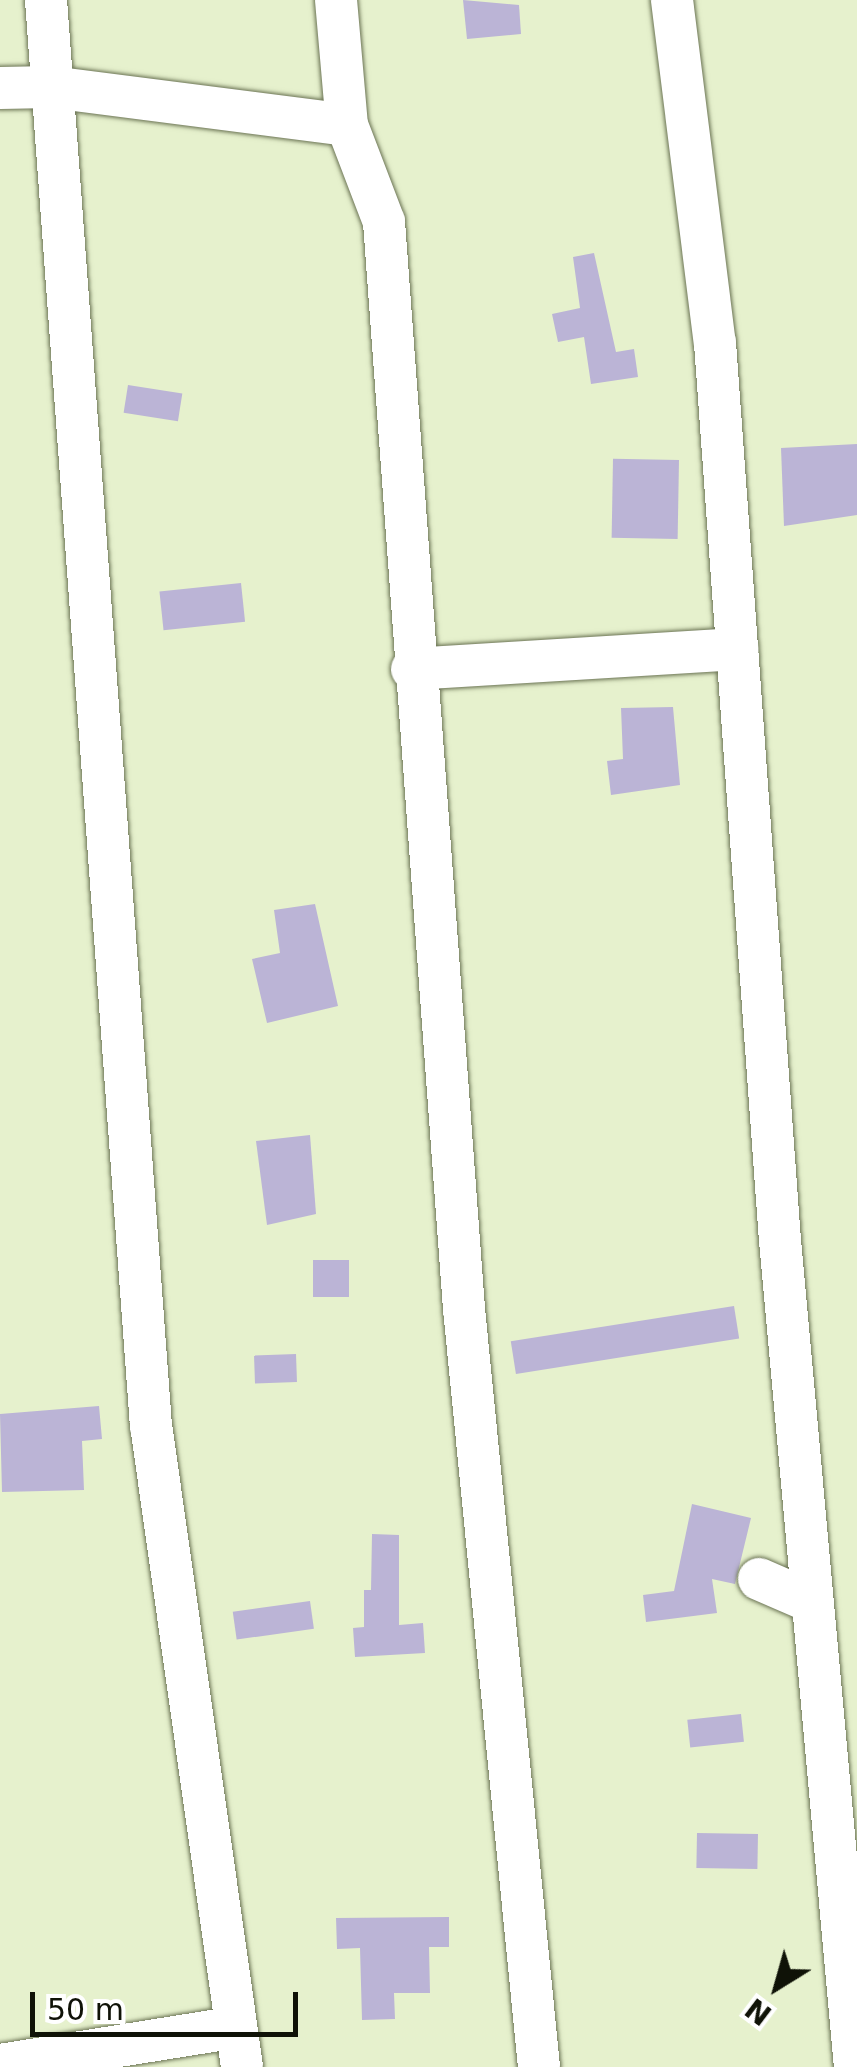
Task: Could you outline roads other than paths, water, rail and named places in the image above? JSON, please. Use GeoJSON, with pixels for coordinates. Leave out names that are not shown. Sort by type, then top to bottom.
{"type":"FeatureCollection","features":[{"type":"Feature","properties":{"kind":"street"},"geometry":{"type":"LineString","coordinates":[[0,2066],[239,2047],[151,1424],[46,0]]}},
{"type":"Feature","properties":{"kind":"street"},"geometry":{"type":"LineString","coordinates":[[336,0],[347,125],[384,222],[412,669],[466,1329],[538,2067]]}},
{"type":"Feature","properties":{"kind":"street"},"geometry":{"type":"LineString","coordinates":[[672,0],[715,344],[812,1602],[854,2067]]}},
{"type":"Feature","properties":{"kind":"street"},"geometry":{"type":"LineString","coordinates":[[0,88],[51,87],[347,125]]}},
{"type":"Feature","properties":{"kind":"street"},"geometry":{"type":"LineString","coordinates":[[412,669],[738,649]]}},
{"type":"Feature","properties":{"kind":"street"},"geometry":{"type":"LineString","coordinates":[[759,1579],[812,1602]]}}]}
